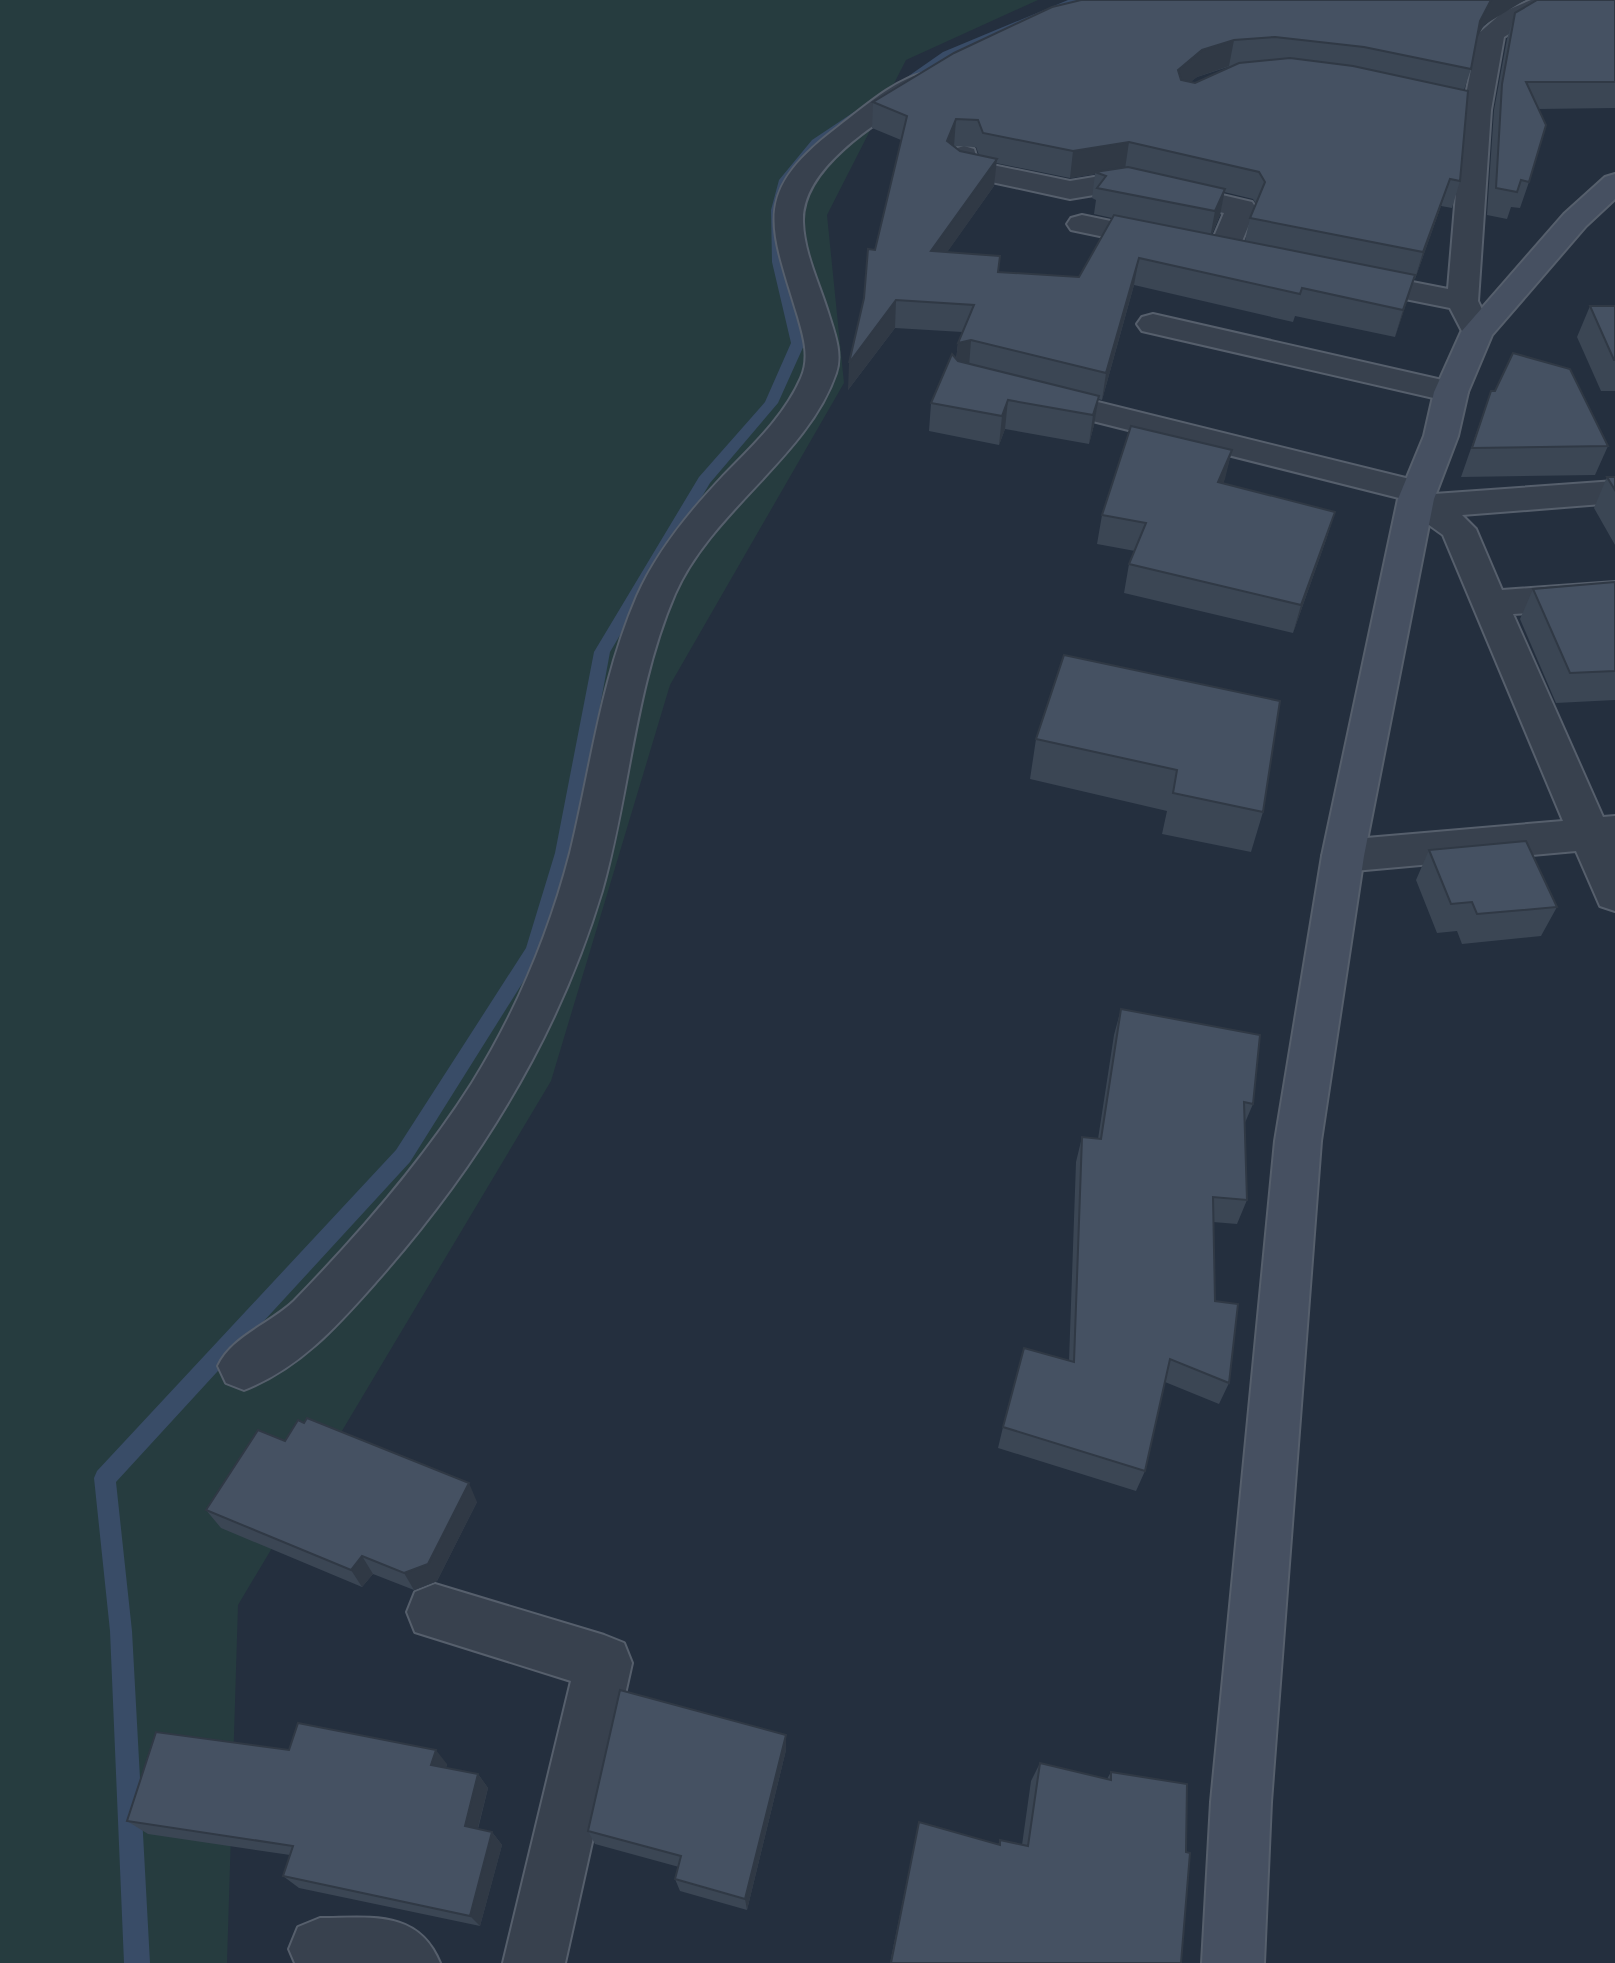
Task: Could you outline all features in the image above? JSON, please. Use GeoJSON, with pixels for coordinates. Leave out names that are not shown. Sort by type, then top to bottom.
{"type":"FeatureCollection","features":[{"type":"Feature","properties":{"kind":"street"},"geometry":{"type":"LineString","coordinates":[[1233,1963],[1241,1802],[1298,1141],[1343,856],[1420,499],[1441,436],[1470,317],[1467,271],[1477,110],[1491,34],[1512,18],[1553,0]]}},
{"type":"Feature","properties":{"kind":"street"},"geometry":{"type":"LineString","coordinates":[[244,1366],[295,1333],[395,1227],[451,1154],[536,1012],[582,888],[633,647],[649,610],[660,586],[691,540],[724,496],[776,440],[819,376],[824,358],[810,302],[792,256],[789,200],[798,181],[857,125],[957,63]]}},
{"type":"Feature","properties":{"kind":"street"},"geometry":{"type":"LineString","coordinates":[[1446,104],[1477,110]]}},
{"type":"Feature","properties":{"kind":"street"},"geometry":{"type":"LineString","coordinates":[[964,155],[962,165],[969,169],[1070,190],[1124,181],[1241,208],[1222,253]]}},
{"type":"Feature","properties":{"kind":"street"},"geometry":{"type":"LineString","coordinates":[[1470,317],[1615,183]]}},
{"type":"Feature","properties":{"kind":"street"},"geometry":{"type":"LineString","coordinates":[[1082,224],[1253,259]]}},
{"type":"Feature","properties":{"kind":"street"},"geometry":{"type":"LineString","coordinates":[[1329,275],[1470,317]]}},
{"type":"Feature","properties":{"kind":"street"},"geometry":{"type":"LineString","coordinates":[[1153,324],[1451,392]]}},
{"type":"Feature","properties":{"kind":"street"},"geometry":{"type":"LineString","coordinates":[[999,388],[1420,499],[1615,492]]}},
{"type":"Feature","properties":{"kind":"street"},"geometry":{"type":"LineString","coordinates":[[1420,499],[1458,529],[1489,603],[1601,833],[1615,894]]}},
{"type":"Feature","properties":{"kind":"street"},"geometry":{"type":"LineString","coordinates":[[1489,603],[1615,595]]}},
{"type":"Feature","properties":{"kind":"street"},"geometry":{"type":"LineString","coordinates":[[1343,856],[1601,833]]}},
{"type":"Feature","properties":{"kind":"street"},"geometry":{"type":"LineString","coordinates":[[435,1612],[604,1663],[534,1963]]}},
{"type":"Feature","properties":{"kind":"street"},"geometry":{"type":"LineString","coordinates":[[320,1949],[389,1949],[409,1963]]}},
{"type":"Feature","properties":{"kind":"green space"},"geometry":{"type":"Polygon","coordinates":[[[0,0],[1038,0],[906,60],[827,215],[844,383],[670,685],[551,1081],[238,1605],[227,1963],[0,1963],[0,0]]]}},
{"type":"Feature","properties":{"kind":"building"},"geometry":{"type":"Polygon","coordinates":[[[1081,0],[1491,0],[1480,21],[1471,69],[1364,47],[1275,37],[1234,40],[1202,50],[1178,70],[1181,80],[1195,83],[1239,63],[1290,58],[1353,66],[1468,91],[1460,181],[1450,179],[1423,252],[1250,218],[1265,182],[1259,172],[1129,142],[1073,151],[983,133],[978,120],[956,119],[947,141],[960,151],[997,159],[931,251],[1000,256],[998,272],[1079,277],[1114,215],[1415,275],[1403,310],[1302,288],[1300,294],[1139,258],[1106,373],[971,340],[958,343],[974,305],[896,300],[849,363],[864,298],[868,249],[875,250],[907,116],[873,102],[954,53],[1052,7],[1081,0]]]}},
{"type":"Feature","properties":{"kind":"building"},"geometry":{"type":"Polygon","coordinates":[[[1537,0],[1615,0],[1615,82],[1526,82],[1546,125],[1529,182],[1521,180],[1517,192],[1496,188],[1502,84],[1515,13],[1537,0]]]}},
{"type":"Feature","properties":{"kind":"building"},"geometry":{"type":"Polygon","coordinates":[[[1128,167],[1225,189],[1215,211],[1097,188],[1106,176],[1095,172],[1128,167]]]}},
{"type":"Feature","properties":{"kind":"building"},"geometry":{"type":"Polygon","coordinates":[[[1590,306],[1615,306],[1615,360],[1614,360],[1590,306]]]}},
{"type":"Feature","properties":{"kind":"building"},"geometry":{"type":"Polygon","coordinates":[[[1513,353],[1570,369],[1608,446],[1472,448],[1491,391],[1495,391],[1513,353]]]}},
{"type":"Feature","properties":{"kind":"building"},"geometry":{"type":"Polygon","coordinates":[[[952,354],[958,361],[1099,396],[1093,415],[1008,400],[1002,416],[931,403],[952,354]]]}},
{"type":"Feature","properties":{"kind":"building"},"geometry":{"type":"Polygon","coordinates":[[[1131,426],[1232,450],[1218,482],[1335,512],[1301,605],[1129,564],[1146,523],[1102,515],[1131,426]]]}},
{"type":"Feature","properties":{"kind":"building"},"geometry":{"type":"Polygon","coordinates":[[[1607,477],[1615,477],[1615,490],[1607,477]]]}},
{"type":"Feature","properties":{"kind":"building"},"geometry":{"type":"Polygon","coordinates":[[[1615,582],[1615,671],[1570,673],[1533,589],[1615,582]]]}},
{"type":"Feature","properties":{"kind":"building"},"geometry":{"type":"Polygon","coordinates":[[[1064,655],[1280,701],[1263,812],[1173,793],[1177,770],[1036,739],[1064,655]]]}},
{"type":"Feature","properties":{"kind":"building"},"geometry":{"type":"Polygon","coordinates":[[[1526,841],[1557,907],[1477,914],[1472,902],[1451,904],[1429,850],[1526,841]]]}},
{"type":"Feature","properties":{"kind":"building"},"geometry":{"type":"Polygon","coordinates":[[[1121,1009],[1260,1035],[1253,1104],[1244,1102],[1247,1200],[1213,1197],[1215,1301],[1238,1304],[1229,1383],[1170,1359],[1145,1471],[1003,1427],[1024,1348],[1074,1362],[1082,1137],[1101,1139],[1121,1009]]]}},
{"type":"Feature","properties":{"kind":"building"},"geometry":{"type":"Polygon","coordinates":[[[307,1418],[469,1483],[428,1564],[404,1573],[362,1556],[351,1570],[206,1510],[258,1430],[285,1441],[298,1420],[304,1423],[307,1418]]]}},
{"type":"Feature","properties":{"kind":"building"},"geometry":{"type":"Polygon","coordinates":[[[620,1690],[786,1735],[745,1899],[675,1879],[681,1856],[588,1831],[620,1690]]]}},
{"type":"Feature","properties":{"kind":"building"},"geometry":{"type":"Polygon","coordinates":[[[298,1723],[436,1750],[431,1765],[478,1774],[465,1826],[492,1832],[470,1916],[283,1876],[293,1846],[127,1821],[156,1732],[289,1750],[298,1723]]]}},
{"type":"Feature","properties":{"kind":"building"},"geometry":{"type":"Polygon","coordinates":[[[1040,1763],[1111,1780],[1111,1772],[1187,1784],[1186,1852],[1190,1853],[1181,1963],[891,1963],[919,1822],[1000,1845],[1000,1840],[1028,1846],[1040,1763]]]}},
{"type":"Feature","properties":{"kind":"waterway"},"geometry":{"type":"LineString","coordinates":[[896,89],[947,54],[1077,0]]}},
{"type":"Feature","properties":{"kind":"waterway"},"geometry":{"type":"LineString","coordinates":[[137,1963],[121,1631],[105,1478],[403,1156],[534,950],[564,853],[602,652],[704,480],[771,403],[798,343],[778,262],[777,210],[785,180],[816,142],[858,114]]}}]}
